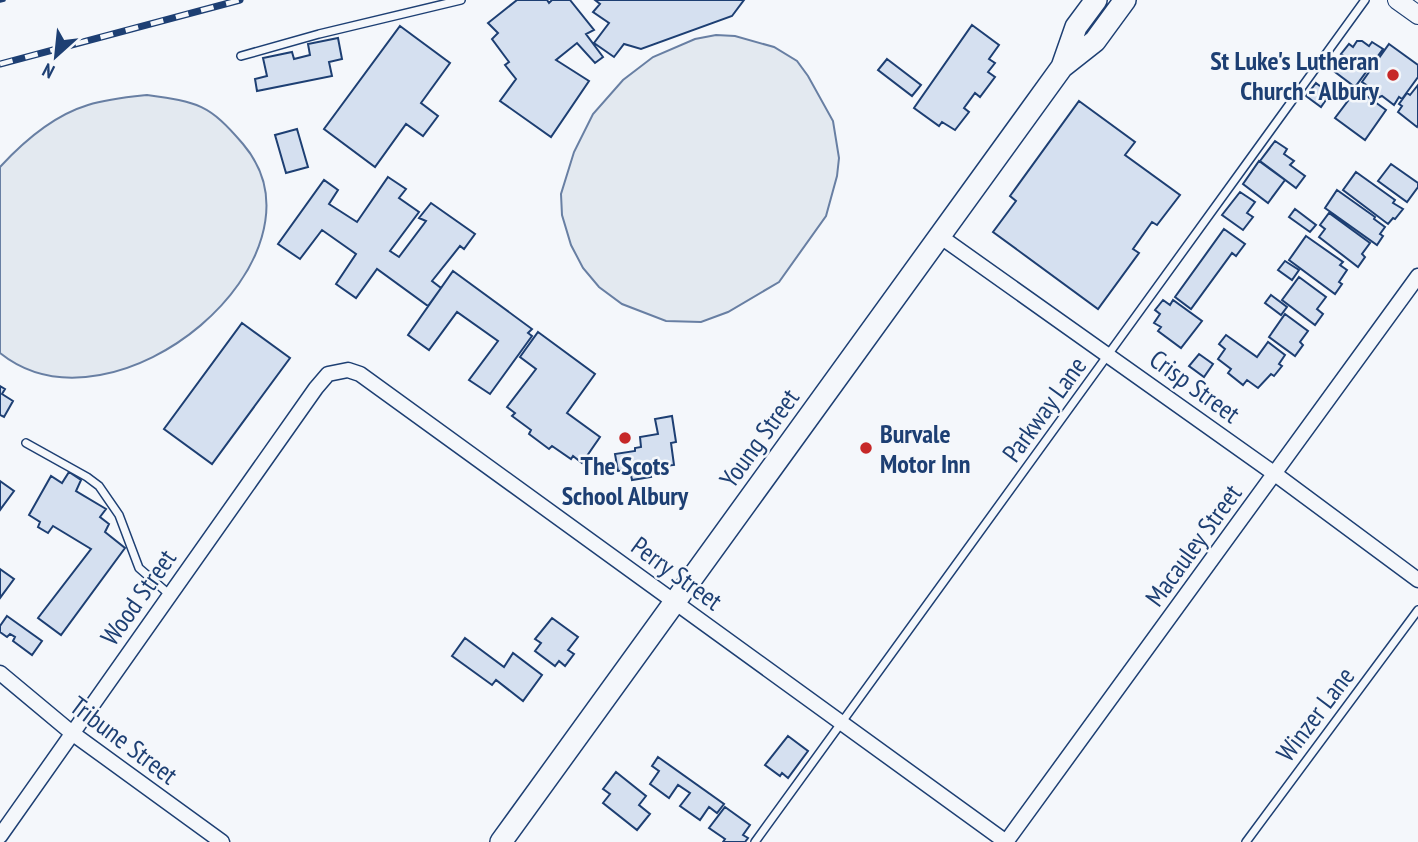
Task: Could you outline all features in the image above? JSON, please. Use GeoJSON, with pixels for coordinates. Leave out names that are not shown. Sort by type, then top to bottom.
{"type":"FeatureCollection","features":[{"type":"Feature","properties":{"kind":"main road","name":"Young Street"},"geometry":{"type":"LineString","coordinates":[[501,842],[1062,67],[1076,27],[1096,0]]}},
{"type":"Feature","properties":{"kind":"main road","name":"Young Street"},"geometry":{"type":"LineString","coordinates":[[1062,67],[1095,41],[1125,0]]}},
{"type":"Feature","properties":{"kind":"street"},"geometry":{"type":"LineString","coordinates":[[1397,0],[1418,15]]}},
{"type":"Feature","properties":{"kind":"street","name":"Crisp Street"},"geometry":{"type":"LineString","coordinates":[[941,237],[1275,474],[1418,580]]}},
{"type":"Feature","properties":{"kind":"street","name":"Macauley Street"},"geometry":{"type":"LineString","coordinates":[[1006,842],[1418,276]]}},
{"type":"Feature","properties":{"kind":"street","name":"Perry Street"},"geometry":{"type":"LineString","coordinates":[[316,387],[328,374],[348,370],[360,374],[1006,842]]}},
{"type":"Feature","properties":{"kind":"street","name":"Wood Street"},"geometry":{"type":"LineString","coordinates":[[0,836],[316,387]]}},
{"type":"Feature","properties":{"kind":"street","name":"Tribune Street"},"geometry":{"type":"LineString","coordinates":[[0,673],[72,733],[222,842]]}},
{"type":"Feature","properties":{"kind":"lane"},"geometry":{"type":"LineString","coordinates":[[241,56],[461,0]]}},
{"type":"Feature","properties":{"kind":"lane","name":"Parkway Lane"},"geometry":{"type":"LineString","coordinates":[[755,842],[1364,0]]}},
{"type":"Feature","properties":{"kind":"lane"},"geometry":{"type":"LineString","coordinates":[[26,443],[99,486],[119,515],[139,568],[170,595]]}},
{"type":"Feature","properties":{"kind":"lane","name":"Winzer Lane"},"geometry":{"type":"LineString","coordinates":[[1246,842],[1418,610]]}},
{"type":"Feature","properties":{"kind":"shaded area"},"geometry":{"type":"Polygon","coordinates":[[[716,35],[735,36],[774,47],[797,61],[833,121],[839,158],[837,176],[826,216],[779,282],[728,312],[701,322],[666,321],[622,304],[599,287],[583,268],[571,245],[562,215],[561,194],[574,152],[593,114],[623,80],[653,57],[695,39],[716,35]]]}},
{"type":"Feature","properties":{"kind":"shaded area"},"geometry":{"type":"Polygon","coordinates":[[[147,95],[201,107],[221,120],[243,144],[265,189],[262,237],[239,284],[201,325],[153,357],[100,375],[47,375],[0,353],[0,167],[29,139],[64,115],[95,103],[147,95]]]}},
{"type":"Feature","properties":{"kind":"building"},"geometry":{"type":"Polygon","coordinates":[[[517,0],[547,0],[549,3],[552,0],[570,0],[594,30],[586,34],[603,57],[595,63],[577,43],[556,60],[589,81],[551,137],[500,101],[516,79],[505,65],[509,62],[492,39],[498,33],[488,23],[517,0]]]}},
{"type":"Feature","properties":{"kind":"building"},"geometry":{"type":"Polygon","coordinates":[[[595,0],[744,0],[732,16],[641,49],[624,44],[614,57],[594,43],[609,23],[593,12],[600,4],[595,0]]]}},
{"type":"Feature","properties":{"kind":"building"},"geometry":{"type":"Polygon","coordinates":[[[972,25],[999,45],[989,59],[995,63],[988,72],[995,77],[980,97],[975,93],[964,108],[969,112],[955,130],[942,122],[939,126],[914,108],[972,25]]]}},
{"type":"Feature","properties":{"kind":"building"},"geometry":{"type":"Polygon","coordinates":[[[400,26],[450,63],[421,103],[438,116],[423,136],[406,124],[375,167],[324,129],[400,26]]]}},
{"type":"Feature","properties":{"kind":"building"},"geometry":{"type":"Polygon","coordinates":[[[338,38],[342,59],[329,62],[332,76],[257,91],[255,79],[267,76],[263,58],[292,52],[294,59],[310,55],[308,44],[338,38]]]}},
{"type":"Feature","properties":{"kind":"building"},"geometry":{"type":"Polygon","coordinates":[[[1357,41],[1369,46],[1372,42],[1383,49],[1355,87],[1335,72],[1346,57],[1341,54],[1349,44],[1353,47],[1357,41]]]}},
{"type":"Feature","properties":{"kind":"building","name":"St Luke's Lutheran Church - Albury"},"geometry":{"type":"Polygon","coordinates":[[[1389,44],[1418,65],[1418,77],[1402,99],[1399,97],[1394,105],[1382,96],[1375,99],[1371,95],[1371,88],[1362,82],[1389,44]]]}},
{"type":"Feature","properties":{"kind":"building"},"geometry":{"type":"Polygon","coordinates":[[[887,59],[921,85],[912,96],[878,70],[887,59]]]}},
{"type":"Feature","properties":{"kind":"building"},"geometry":{"type":"Polygon","coordinates":[[[1316,83],[1330,94],[1321,107],[1306,96],[1316,83]]]}},
{"type":"Feature","properties":{"kind":"building"},"geometry":{"type":"Polygon","coordinates":[[[1418,85],[1417,127],[1398,112],[1402,106],[1399,104],[1407,93],[1410,95],[1418,85]]]}},
{"type":"Feature","properties":{"kind":"building"},"geometry":{"type":"Polygon","coordinates":[[[1357,89],[1386,110],[1365,140],[1335,118],[1357,89]]]}},
{"type":"Feature","properties":{"kind":"building"},"geometry":{"type":"Polygon","coordinates":[[[1079,101],[1135,142],[1125,155],[1180,195],[1157,225],[1152,222],[1133,249],[1139,253],[1098,309],[993,232],[1016,201],[1010,196],[1079,101]]]}},
{"type":"Feature","properties":{"kind":"building"},"geometry":{"type":"Polygon","coordinates":[[[297,129],[308,167],[286,173],[275,135],[297,129]]]}},
{"type":"Feature","properties":{"kind":"building"},"geometry":{"type":"Polygon","coordinates":[[[1275,141],[1287,149],[1284,154],[1294,161],[1290,165],[1305,176],[1296,188],[1260,161],[1275,141]]]}},
{"type":"Feature","properties":{"kind":"building"},"geometry":{"type":"Polygon","coordinates":[[[1259,161],[1285,180],[1268,203],[1243,184],[1259,161]]]}},
{"type":"Feature","properties":{"kind":"building"},"geometry":{"type":"Polygon","coordinates":[[[1391,164],[1418,183],[1407,202],[1378,181],[1391,164]]]}},
{"type":"Feature","properties":{"kind":"building"},"geometry":{"type":"Polygon","coordinates":[[[1356,172],[1395,200],[1393,203],[1403,209],[1395,219],[1388,224],[1343,190],[1356,172]]]}},
{"type":"Feature","properties":{"kind":"building"},"geometry":{"type":"Polygon","coordinates":[[[388,177],[406,189],[399,198],[419,212],[390,251],[399,257],[426,221],[419,218],[431,203],[475,234],[464,249],[460,246],[432,281],[441,288],[428,306],[377,269],[356,298],[336,284],[356,254],[322,230],[300,259],[278,244],[324,180],[338,190],[329,204],[357,222],[388,177]]]}},
{"type":"Feature","properties":{"kind":"building"},"geometry":{"type":"Polygon","coordinates":[[[1337,190],[1385,227],[1377,245],[1325,208],[1337,190]]]}},
{"type":"Feature","properties":{"kind":"building"},"geometry":{"type":"Polygon","coordinates":[[[1240,192],[1255,202],[1247,213],[1253,217],[1243,230],[1222,215],[1240,192]]]}},
{"type":"Feature","properties":{"kind":"building"},"geometry":{"type":"Polygon","coordinates":[[[1295,209],[1316,225],[1310,232],[1289,217],[1295,209]]]}},
{"type":"Feature","properties":{"kind":"building"},"geometry":{"type":"Polygon","coordinates":[[[1329,213],[1370,243],[1362,254],[1365,257],[1358,267],[1319,237],[1325,229],[1320,225],[1329,213]]]}},
{"type":"Feature","properties":{"kind":"building"},"geometry":{"type":"Polygon","coordinates":[[[1224,229],[1245,244],[1236,256],[1232,253],[1191,309],[1175,297],[1224,229]]]}},
{"type":"Feature","properties":{"kind":"building"},"geometry":{"type":"Polygon","coordinates":[[[1306,236],[1343,262],[1340,265],[1347,270],[1335,294],[1289,260],[1306,236]]]}},
{"type":"Feature","properties":{"kind":"building"},"geometry":{"type":"Polygon","coordinates":[[[1285,261],[1299,270],[1292,280],[1278,270],[1285,261]]]}},
{"type":"Feature","properties":{"kind":"building"},"geometry":{"type":"Polygon","coordinates":[[[453,271],[532,329],[528,333],[532,336],[490,394],[469,380],[498,341],[457,312],[429,350],[408,335],[453,271]]]}},
{"type":"Feature","properties":{"kind":"building"},"geometry":{"type":"Polygon","coordinates":[[[1299,277],[1326,297],[1317,309],[1323,314],[1315,325],[1282,300],[1299,277]]]}},
{"type":"Feature","properties":{"kind":"building"},"geometry":{"type":"Polygon","coordinates":[[[1271,295],[1287,307],[1281,315],[1265,303],[1271,295]]]}},
{"type":"Feature","properties":{"kind":"building"},"geometry":{"type":"Polygon","coordinates":[[[1163,300],[1170,305],[1173,300],[1202,321],[1181,348],[1158,331],[1161,327],[1154,323],[1160,314],[1155,310],[1163,300]]]}},
{"type":"Feature","properties":{"kind":"building"},"geometry":{"type":"Polygon","coordinates":[[[1285,314],[1308,331],[1295,356],[1269,337],[1285,314]]]}},
{"type":"Feature","properties":{"kind":"building"},"geometry":{"type":"Polygon","coordinates":[[[242,323],[290,358],[212,464],[164,429],[242,323]]]}},
{"type":"Feature","properties":{"kind":"building"},"geometry":{"type":"Polygon","coordinates":[[[538,332],[595,374],[567,413],[600,437],[582,463],[552,446],[549,449],[529,434],[531,430],[512,416],[515,413],[507,407],[536,369],[520,357],[538,332]]]}},
{"type":"Feature","properties":{"kind":"building"},"geometry":{"type":"Polygon","coordinates":[[[1226,335],[1257,357],[1268,342],[1285,355],[1279,364],[1282,366],[1258,388],[1247,380],[1243,385],[1228,373],[1231,369],[1218,359],[1225,349],[1219,344],[1226,335]]]}},
{"type":"Feature","properties":{"kind":"building"},"geometry":{"type":"Polygon","coordinates":[[[1199,354],[1213,364],[1204,377],[1189,366],[1199,354]]]}},
{"type":"Feature","properties":{"kind":"building"},"geometry":{"type":"Polygon","coordinates":[[[0,386],[5,389],[2,394],[13,401],[4,417],[0,415],[0,386]]]}},
{"type":"Feature","properties":{"kind":"building"},"geometry":{"type":"Polygon","coordinates":[[[672,416],[676,442],[671,443],[674,465],[649,468],[651,477],[632,480],[630,470],[618,471],[615,454],[635,451],[635,448],[641,447],[640,437],[658,434],[655,419],[672,416]]]}},
{"type":"Feature","properties":{"kind":"building"},"geometry":{"type":"Polygon","coordinates":[[[69,472],[81,480],[76,491],[106,509],[100,517],[109,524],[105,532],[125,548],[61,635],[38,618],[91,549],[53,526],[48,533],[38,527],[40,522],[29,515],[51,476],[62,483],[69,472]]]}},
{"type":"Feature","properties":{"kind":"building"},"geometry":{"type":"Polygon","coordinates":[[[0,481],[14,491],[0,510],[0,481]]]}},
{"type":"Feature","properties":{"kind":"building"},"geometry":{"type":"Polygon","coordinates":[[[0,569],[14,579],[0,598],[0,569]]]}},
{"type":"Feature","properties":{"kind":"building"},"geometry":{"type":"Polygon","coordinates":[[[7,616],[42,641],[32,655],[13,641],[15,637],[10,634],[7,637],[0,632],[0,626],[7,616]]]}},
{"type":"Feature","properties":{"kind":"building"},"geometry":{"type":"Polygon","coordinates":[[[552,618],[578,637],[568,650],[574,654],[565,666],[559,661],[555,666],[535,651],[541,643],[535,639],[552,618]]]}},
{"type":"Feature","properties":{"kind":"building"},"geometry":{"type":"Polygon","coordinates":[[[465,638],[504,667],[513,653],[542,675],[523,701],[496,680],[492,685],[452,656],[465,638]]]}},
{"type":"Feature","properties":{"kind":"building"},"geometry":{"type":"Polygon","coordinates":[[[788,736],[808,751],[788,778],[782,773],[780,776],[765,765],[788,736]]]}},
{"type":"Feature","properties":{"kind":"building"},"geometry":{"type":"Polygon","coordinates":[[[658,757],[724,804],[717,813],[709,807],[700,820],[680,806],[690,793],[678,785],[669,798],[650,784],[659,771],[652,766],[658,757]]]}},
{"type":"Feature","properties":{"kind":"building"},"geometry":{"type":"Polygon","coordinates":[[[616,772],[646,796],[639,805],[650,814],[637,830],[603,803],[610,794],[603,789],[616,772]]]}},
{"type":"Feature","properties":{"kind":"building"},"geometry":{"type":"Polygon","coordinates":[[[725,807],[750,825],[743,835],[748,838],[745,842],[723,842],[725,839],[709,828],[725,807]]]}},
{"type":"Feature","properties":{"kind":"railway"},"geometry":{"type":"LineString","coordinates":[[0,64],[240,0]]}},
{"type":"Feature","properties":{"kind":"wall"},"geometry":{"type":"LineString","coordinates":[[0,1],[4,0]]}},
{"type":"Feature","properties":{"kind":"place","name":"St Luke's Lutheran Church - Albury"},"geometry":{"type":"Point","coordinates":[1393,75]}},
{"type":"Feature","properties":{"kind":"place","name":"The Scots School Albury"},"geometry":{"type":"Point","coordinates":[625,438]}},
{"type":"Feature","properties":{"kind":"place","name":"Burvale Motor Inn"},"geometry":{"type":"Point","coordinates":[866,448]}}]}
